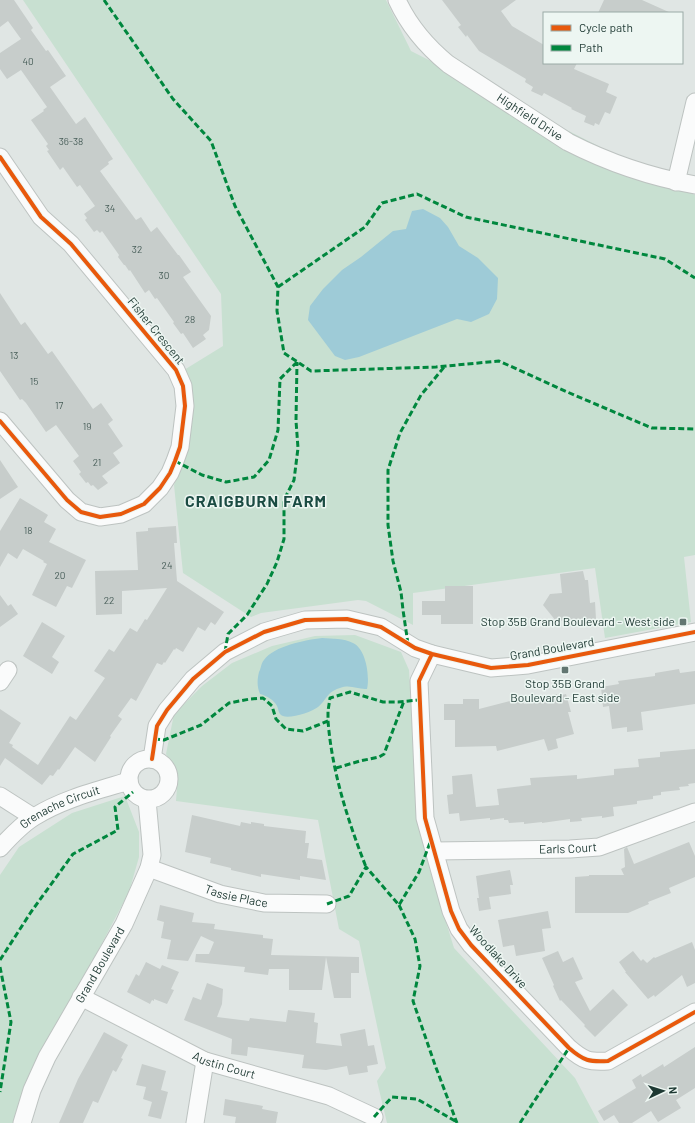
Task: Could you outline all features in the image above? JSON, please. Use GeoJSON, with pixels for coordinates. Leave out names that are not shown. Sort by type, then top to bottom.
{"type":"FeatureCollection","features":[{"type":"Feature","properties":{"kind":"street","name":"Highfield Drive"},"geometry":{"type":"LineString","coordinates":[[397,0],[409,22],[433,52],[448,64],[568,142],[589,153],[635,171],[676,182],[695,185]]}},
{"type":"Feature","properties":{"kind":"street"},"geometry":{"type":"LineString","coordinates":[[676,182],[695,102]]}},
{"type":"Feature","properties":{"kind":"street","name":"Fisher Crescent"},"geometry":{"type":"LineString","coordinates":[[0,157],[41,217],[71,244],[176,370],[183,386],[185,406],[180,447],[170,473],[160,488],[144,504],[121,514],[100,517],[81,512],[67,500],[0,421]]}},
{"type":"Feature","properties":{"kind":"street","name":"Grand Boulevard"},"geometry":{"type":"LineString","coordinates":[[152,759],[157,726],[167,710],[192,679],[225,652],[264,632],[305,620],[347,619],[381,628],[415,648],[432,654],[491,668],[528,665],[695,632]]}},
{"type":"Feature","properties":{"kind":"street","name":"Woodlake Drive"},"geometry":{"type":"LineString","coordinates":[[432,654],[419,681],[425,818],[451,912],[459,929],[471,945],[569,1048],[581,1058],[593,1062],[608,1061],[695,1012]]}},
{"type":"Feature","properties":{"kind":"street"},"geometry":{"type":"LineString","coordinates":[[152,759],[164,766],[169,778],[168,785],[160,796],[148,800],[133,792],[128,781],[131,769],[135,764],[140,761],[152,759]]}},
{"type":"Feature","properties":{"kind":"street","name":"Grenache Circuit"},"geometry":{"type":"LineString","coordinates":[[0,848],[12,834],[33,817],[70,799],[128,781]]}},
{"type":"Feature","properties":{"kind":"street"},"geometry":{"type":"LineString","coordinates":[[0,796],[33,817]]}},
{"type":"Feature","properties":{"kind":"street","name":"Grand Boulevard"},"geometry":{"type":"LineString","coordinates":[[22,1123],[32,1090],[47,1057],[124,924],[149,868],[152,855],[148,800]]}},
{"type":"Feature","properties":{"kind":"street","name":"Earls Court"},"geometry":{"type":"LineString","coordinates":[[434,851],[570,850],[598,847],[695,812]]}},
{"type":"Feature","properties":{"kind":"street","name":"Tassie Place"},"geometry":{"type":"LineString","coordinates":[[149,868],[220,894],[264,903],[327,904]]}},
{"type":"Feature","properties":{"kind":"street","name":"Austin Court"},"geometry":{"type":"LineString","coordinates":[[81,997],[205,1061],[329,1096],[374,1117]]}},
{"type":"Feature","properties":{"kind":"street"},"geometry":{"type":"LineString","coordinates":[[195,1123],[205,1061]]}},
{"type":"Feature","properties":{"kind":"green space"},"geometry":{"type":"Polygon","coordinates":[[[23,0],[386,0],[411,51],[695,195],[695,555],[684,557],[691,622],[605,638],[595,568],[413,593],[413,625],[366,601],[358,600],[261,613],[251,617],[183,573],[174,485],[186,453],[193,401],[184,370],[223,346],[221,294],[23,0]]]}},
{"type":"Feature","properties":{"kind":"green space"},"geometry":{"type":"Polygon","coordinates":[[[355,635],[401,652],[409,670],[417,811],[429,867],[454,948],[575,1078],[599,1123],[387,1123],[377,1081],[386,1068],[359,941],[339,929],[318,820],[176,801],[178,775],[166,754],[174,714],[202,686],[232,663],[272,646],[315,636],[355,635]]]}},
{"type":"Feature","properties":{"kind":"green space"},"geometry":{"type":"Polygon","coordinates":[[[125,796],[139,832],[139,857],[129,892],[31,1078],[17,1123],[0,1123],[0,875],[19,847],[72,813],[125,796]]]}},
{"type":"Feature","properties":{"kind":"water"},"geometry":{"type":"Polygon","coordinates":[[[423,209],[440,218],[448,227],[459,246],[478,258],[498,278],[497,299],[489,314],[471,322],[457,319],[359,357],[345,360],[335,356],[308,320],[310,306],[323,289],[342,270],[361,257],[393,231],[406,229],[412,211],[423,209]]]}},
{"type":"Feature","properties":{"kind":"water"},"geometry":{"type":"Polygon","coordinates":[[[322,638],[346,640],[357,646],[366,663],[368,677],[367,689],[351,687],[340,688],[327,696],[315,709],[296,716],[286,717],[281,715],[274,702],[268,697],[260,694],[258,689],[259,672],[262,663],[269,655],[282,647],[307,640],[322,638]]]}},
{"type":"Feature","properties":{"kind":"building"},"geometry":{"type":"Polygon","coordinates":[[[0,0],[14,0],[33,28],[31,30],[46,51],[48,50],[66,76],[50,87],[76,124],[85,117],[113,159],[100,171],[136,220],[141,217],[151,232],[157,227],[191,272],[183,277],[211,316],[209,330],[203,335],[206,339],[193,348],[183,333],[181,334],[173,323],[174,322],[157,298],[155,299],[149,290],[145,293],[130,270],[129,271],[118,257],[119,255],[102,231],[100,233],[97,230],[94,232],[85,220],[87,218],[84,214],[95,206],[80,185],[77,187],[63,167],[60,170],[47,151],[49,150],[46,146],[48,144],[31,120],[44,111],[43,110],[47,107],[21,70],[7,79],[0,69],[0,53],[21,39],[8,21],[0,27],[0,0]]]}},
{"type":"Feature","properties":{"kind":"building"},"geometry":{"type":"Polygon","coordinates":[[[442,0],[516,0],[501,11],[512,26],[543,44],[543,64],[576,64],[574,69],[609,84],[606,92],[617,97],[610,114],[605,112],[599,125],[595,123],[594,126],[584,122],[586,116],[571,109],[572,108],[544,93],[542,96],[531,91],[533,87],[525,82],[526,79],[479,51],[467,35],[466,37],[458,27],[461,25],[442,0]]]}},
{"type":"Feature","properties":{"kind":"building"},"geometry":{"type":"Polygon","coordinates":[[[604,0],[642,0],[669,12],[598,12],[604,0]]]}},
{"type":"Feature","properties":{"kind":"building"},"geometry":{"type":"Polygon","coordinates":[[[0,293],[21,325],[25,322],[48,354],[52,351],[93,409],[101,403],[113,420],[108,424],[123,446],[113,453],[120,463],[102,476],[108,483],[98,490],[93,485],[91,486],[88,482],[86,483],[79,474],[81,472],[73,461],[79,456],[56,425],[46,432],[26,403],[22,399],[20,400],[0,371],[0,293]]]}},
{"type":"Feature","properties":{"kind":"building"},"geometry":{"type":"Polygon","coordinates":[[[0,460],[18,487],[0,499],[0,460]]]}},
{"type":"Feature","properties":{"kind":"building"},"geometry":{"type":"Polygon","coordinates":[[[20,498],[48,515],[44,522],[56,529],[49,542],[86,560],[72,588],[67,586],[56,607],[32,595],[47,564],[43,562],[44,561],[23,549],[17,559],[8,553],[0,567],[0,531],[20,498]]]}},
{"type":"Feature","properties":{"kind":"building"},"geometry":{"type":"Polygon","coordinates":[[[176,526],[177,543],[174,543],[177,581],[224,612],[215,625],[211,622],[205,631],[198,627],[183,652],[176,648],[165,663],[164,662],[162,665],[157,663],[136,701],[131,698],[118,716],[122,719],[95,762],[75,747],[59,770],[58,769],[53,776],[50,775],[42,785],[5,758],[0,766],[0,709],[21,723],[9,743],[13,745],[12,747],[38,765],[70,716],[76,720],[105,678],[94,671],[109,649],[114,652],[130,628],[137,632],[145,619],[147,620],[167,588],[122,591],[122,614],[96,615],[95,571],[138,570],[136,532],[148,531],[148,528],[176,526]]]}},
{"type":"Feature","properties":{"kind":"building"},"geometry":{"type":"Polygon","coordinates":[[[583,571],[585,580],[588,580],[590,603],[595,602],[596,619],[556,621],[543,605],[550,594],[562,593],[560,574],[583,571]]]}},
{"type":"Feature","properties":{"kind":"building"},"geometry":{"type":"Polygon","coordinates":[[[445,586],[473,586],[473,624],[441,624],[441,615],[422,615],[422,601],[445,601],[445,586]]]}},
{"type":"Feature","properties":{"kind":"building"},"geometry":{"type":"Polygon","coordinates":[[[0,595],[8,606],[11,604],[18,614],[0,627],[0,595]]]}},
{"type":"Feature","properties":{"kind":"building"},"geometry":{"type":"Polygon","coordinates":[[[42,622],[65,636],[52,657],[59,662],[52,674],[23,656],[42,622]]]}},
{"type":"Feature","properties":{"kind":"building"},"geometry":{"type":"Polygon","coordinates":[[[679,669],[680,673],[695,671],[695,704],[641,712],[643,730],[627,732],[627,727],[612,729],[609,706],[603,707],[601,687],[619,684],[618,681],[655,676],[655,673],[679,669]]]}},
{"type":"Feature","properties":{"kind":"building"},"geometry":{"type":"Polygon","coordinates":[[[557,694],[557,696],[566,694],[571,712],[568,712],[574,734],[556,739],[558,748],[548,751],[544,739],[497,751],[496,746],[455,747],[455,720],[444,720],[444,704],[463,704],[463,699],[479,699],[479,709],[522,698],[524,704],[557,694]]]}},
{"type":"Feature","properties":{"kind":"building"},"geometry":{"type":"Polygon","coordinates":[[[695,749],[695,783],[688,784],[689,786],[679,787],[680,790],[661,792],[661,795],[653,796],[653,799],[637,801],[637,804],[613,807],[614,816],[602,818],[602,816],[581,818],[582,821],[570,822],[570,819],[524,824],[524,822],[509,823],[508,820],[504,820],[504,818],[460,821],[459,813],[449,814],[447,795],[453,794],[452,776],[472,774],[476,807],[499,805],[497,789],[531,785],[530,778],[577,775],[577,779],[614,775],[614,769],[639,767],[638,759],[660,757],[660,752],[695,749]]]}},
{"type":"Feature","properties":{"kind":"building"},"geometry":{"type":"Polygon","coordinates":[[[192,815],[240,826],[241,822],[251,824],[251,822],[264,824],[264,826],[306,831],[305,843],[309,843],[307,858],[322,860],[326,880],[300,876],[300,880],[261,874],[261,877],[231,870],[231,868],[210,863],[211,858],[185,852],[192,815]]]}},
{"type":"Feature","properties":{"kind":"building"},"geometry":{"type":"Polygon","coordinates":[[[689,842],[695,856],[695,877],[669,888],[671,893],[648,902],[649,904],[628,913],[575,913],[575,877],[589,875],[624,875],[621,869],[625,867],[624,849],[627,847],[634,864],[689,842]]]}},
{"type":"Feature","properties":{"kind":"building"},"geometry":{"type":"Polygon","coordinates":[[[510,870],[513,885],[510,885],[511,894],[489,897],[491,909],[479,911],[476,876],[510,870]]]}},
{"type":"Feature","properties":{"kind":"building"},"geometry":{"type":"Polygon","coordinates":[[[160,905],[194,913],[192,922],[215,924],[214,929],[263,935],[263,938],[273,939],[271,955],[359,957],[359,973],[351,973],[351,998],[334,998],[326,957],[322,990],[289,990],[289,969],[269,969],[268,975],[244,972],[245,967],[195,962],[196,954],[209,954],[214,942],[201,936],[188,961],[167,959],[171,940],[161,938],[164,922],[157,920],[160,905]]]}},
{"type":"Feature","properties":{"kind":"building"},"geometry":{"type":"Polygon","coordinates":[[[548,911],[551,928],[542,929],[545,951],[516,956],[514,945],[503,947],[498,920],[548,911]]]}},
{"type":"Feature","properties":{"kind":"building"},"geometry":{"type":"Polygon","coordinates":[[[692,942],[695,950],[695,983],[687,987],[682,975],[655,997],[654,995],[648,999],[625,972],[619,962],[633,951],[641,961],[643,959],[647,963],[654,957],[655,958],[692,942]]]}},
{"type":"Feature","properties":{"kind":"building"},"geometry":{"type":"Polygon","coordinates":[[[558,951],[563,962],[573,957],[583,979],[575,982],[590,1011],[613,989],[628,1005],[595,1037],[561,1000],[560,1001],[553,986],[554,985],[542,958],[558,951]]]}},
{"type":"Feature","properties":{"kind":"building"},"geometry":{"type":"Polygon","coordinates":[[[146,962],[160,969],[162,965],[179,972],[171,989],[174,990],[167,1004],[154,999],[154,1001],[152,1000],[150,1004],[127,992],[136,974],[139,976],[146,962]]]}},
{"type":"Feature","properties":{"kind":"building"},"geometry":{"type":"Polygon","coordinates":[[[207,983],[223,989],[222,1004],[217,1017],[249,1021],[250,1018],[286,1022],[288,1010],[315,1013],[314,1022],[318,1023],[316,1043],[342,1046],[340,1034],[365,1029],[368,1046],[374,1045],[378,1064],[367,1066],[368,1072],[349,1075],[347,1066],[326,1070],[302,1068],[304,1055],[248,1047],[247,1056],[231,1054],[232,1039],[184,1020],[193,997],[201,1000],[207,983]]]}},
{"type":"Feature","properties":{"kind":"building"},"geometry":{"type":"Polygon","coordinates":[[[104,1032],[128,1045],[121,1058],[123,1059],[116,1072],[113,1070],[98,1103],[93,1101],[83,1123],[59,1123],[78,1079],[104,1032]]]}},
{"type":"Feature","properties":{"kind":"building"},"geometry":{"type":"Polygon","coordinates":[[[695,1047],[695,1088],[676,1100],[681,1108],[658,1122],[651,1111],[632,1123],[619,1123],[614,1115],[604,1121],[598,1111],[636,1088],[632,1080],[641,1074],[642,1077],[663,1064],[664,1067],[695,1047]]]}},
{"type":"Feature","properties":{"kind":"building"},"geometry":{"type":"Polygon","coordinates":[[[142,1064],[166,1071],[161,1090],[168,1092],[161,1119],[148,1116],[152,1102],[143,1099],[146,1087],[136,1085],[142,1064]]]}},
{"type":"Feature","properties":{"kind":"building"},"geometry":{"type":"Polygon","coordinates":[[[225,1099],[263,1106],[262,1109],[278,1112],[276,1123],[235,1123],[236,1117],[223,1115],[225,1099]]]}},
{"type":"Feature","properties":{"kind":"marked path"},"geometry":{"type":"LineString","coordinates":[[104,0],[173,99],[211,141],[235,206],[278,287],[277,311],[284,353],[311,371],[436,367],[499,361],[652,428],[695,429]]}},
{"type":"Feature","properties":{"kind":"marked path"},"geometry":{"type":"LineString","coordinates":[[278,287],[365,227],[382,203],[417,194],[466,217],[665,259],[695,278]]}},
{"type":"Feature","properties":{"kind":"marked path"},"geometry":{"type":"LineString","coordinates":[[175,461],[202,475],[226,482],[254,477],[269,460],[278,430],[280,379],[297,362]]}},
{"type":"Feature","properties":{"kind":"marked path"},"geometry":{"type":"LineString","coordinates":[[225,652],[228,634],[247,615],[267,584],[277,562],[284,539],[284,500],[294,480],[298,448],[296,421],[297,362]]}},
{"type":"Feature","properties":{"kind":"marked path"},"geometry":{"type":"LineString","coordinates":[[408,644],[401,592],[393,561],[388,525],[388,470],[400,433],[421,395],[445,366]]}},
{"type":"Feature","properties":{"kind":"marked path"},"geometry":{"type":"LineString","coordinates":[[154,739],[164,740],[201,725],[229,703],[250,699],[263,698],[272,706],[276,719],[286,729],[303,731],[328,721],[330,698],[350,692],[383,702],[419,700]]}},
{"type":"Feature","properties":{"kind":"marked path"},"geometry":{"type":"LineString","coordinates":[[336,768],[379,757],[384,754],[404,701]]}},
{"type":"Feature","properties":{"kind":"marked path"},"geometry":{"type":"LineString","coordinates":[[328,721],[337,777],[353,832],[366,867]]}},
{"type":"Feature","properties":{"kind":"marked path"},"geometry":{"type":"LineString","coordinates":[[0,960],[31,912],[73,854],[118,830],[115,807],[133,792]]}},
{"type":"Feature","properties":{"kind":"marked path"},"geometry":{"type":"LineString","coordinates":[[327,904],[349,896],[366,867],[399,905],[419,872],[431,840]]}},
{"type":"Feature","properties":{"kind":"marked path"},"geometry":{"type":"LineString","coordinates":[[399,905],[415,939],[420,966],[413,1001],[457,1123]]}},
{"type":"Feature","properties":{"kind":"marked path"},"geometry":{"type":"LineString","coordinates":[[0,967],[11,1022],[0,1092]]}},
{"type":"Feature","properties":{"kind":"marked path"},"geometry":{"type":"LineString","coordinates":[[520,1123],[569,1048]]}},
{"type":"Feature","properties":{"kind":"marked path"},"geometry":{"type":"LineString","coordinates":[[374,1117],[392,1097],[417,1099],[457,1122]]}},
{"type":"Feature","properties":{"kind":"cycle path"},"geometry":{"type":"LineString","coordinates":[[0,157],[41,217],[71,244],[176,370],[183,386],[185,406],[180,447],[170,473],[160,488],[144,504],[121,514],[100,517],[81,512],[67,500],[0,421]]}},
{"type":"Feature","properties":{"kind":"cycle path"},"geometry":{"type":"LineString","coordinates":[[152,759],[157,726],[167,710],[193,679],[225,652],[264,632],[305,620],[347,619],[381,627],[415,648],[432,654],[491,668],[528,665],[695,632]]}},
{"type":"Feature","properties":{"kind":"cycle path"},"geometry":{"type":"LineString","coordinates":[[432,654],[419,681],[425,818],[451,911],[459,929],[471,945],[569,1048],[587,1060],[608,1061],[695,1012]]}},
{"type":"Feature","properties":{"kind":"place","name":"Stop 35B Grand Boulevard - West side"},"geometry":{"type":"Point","coordinates":[683,622]}},
{"type":"Feature","properties":{"kind":"place","name":"Stop 35B Grand Boulevard - East side"},"geometry":{"type":"Point","coordinates":[565,670]}},
{"type":"Feature","properties":{"kind":"district","name":"CRAIGBURN FARM"},"geometry":{"type":"Point","coordinates":[256,501]}}]}
